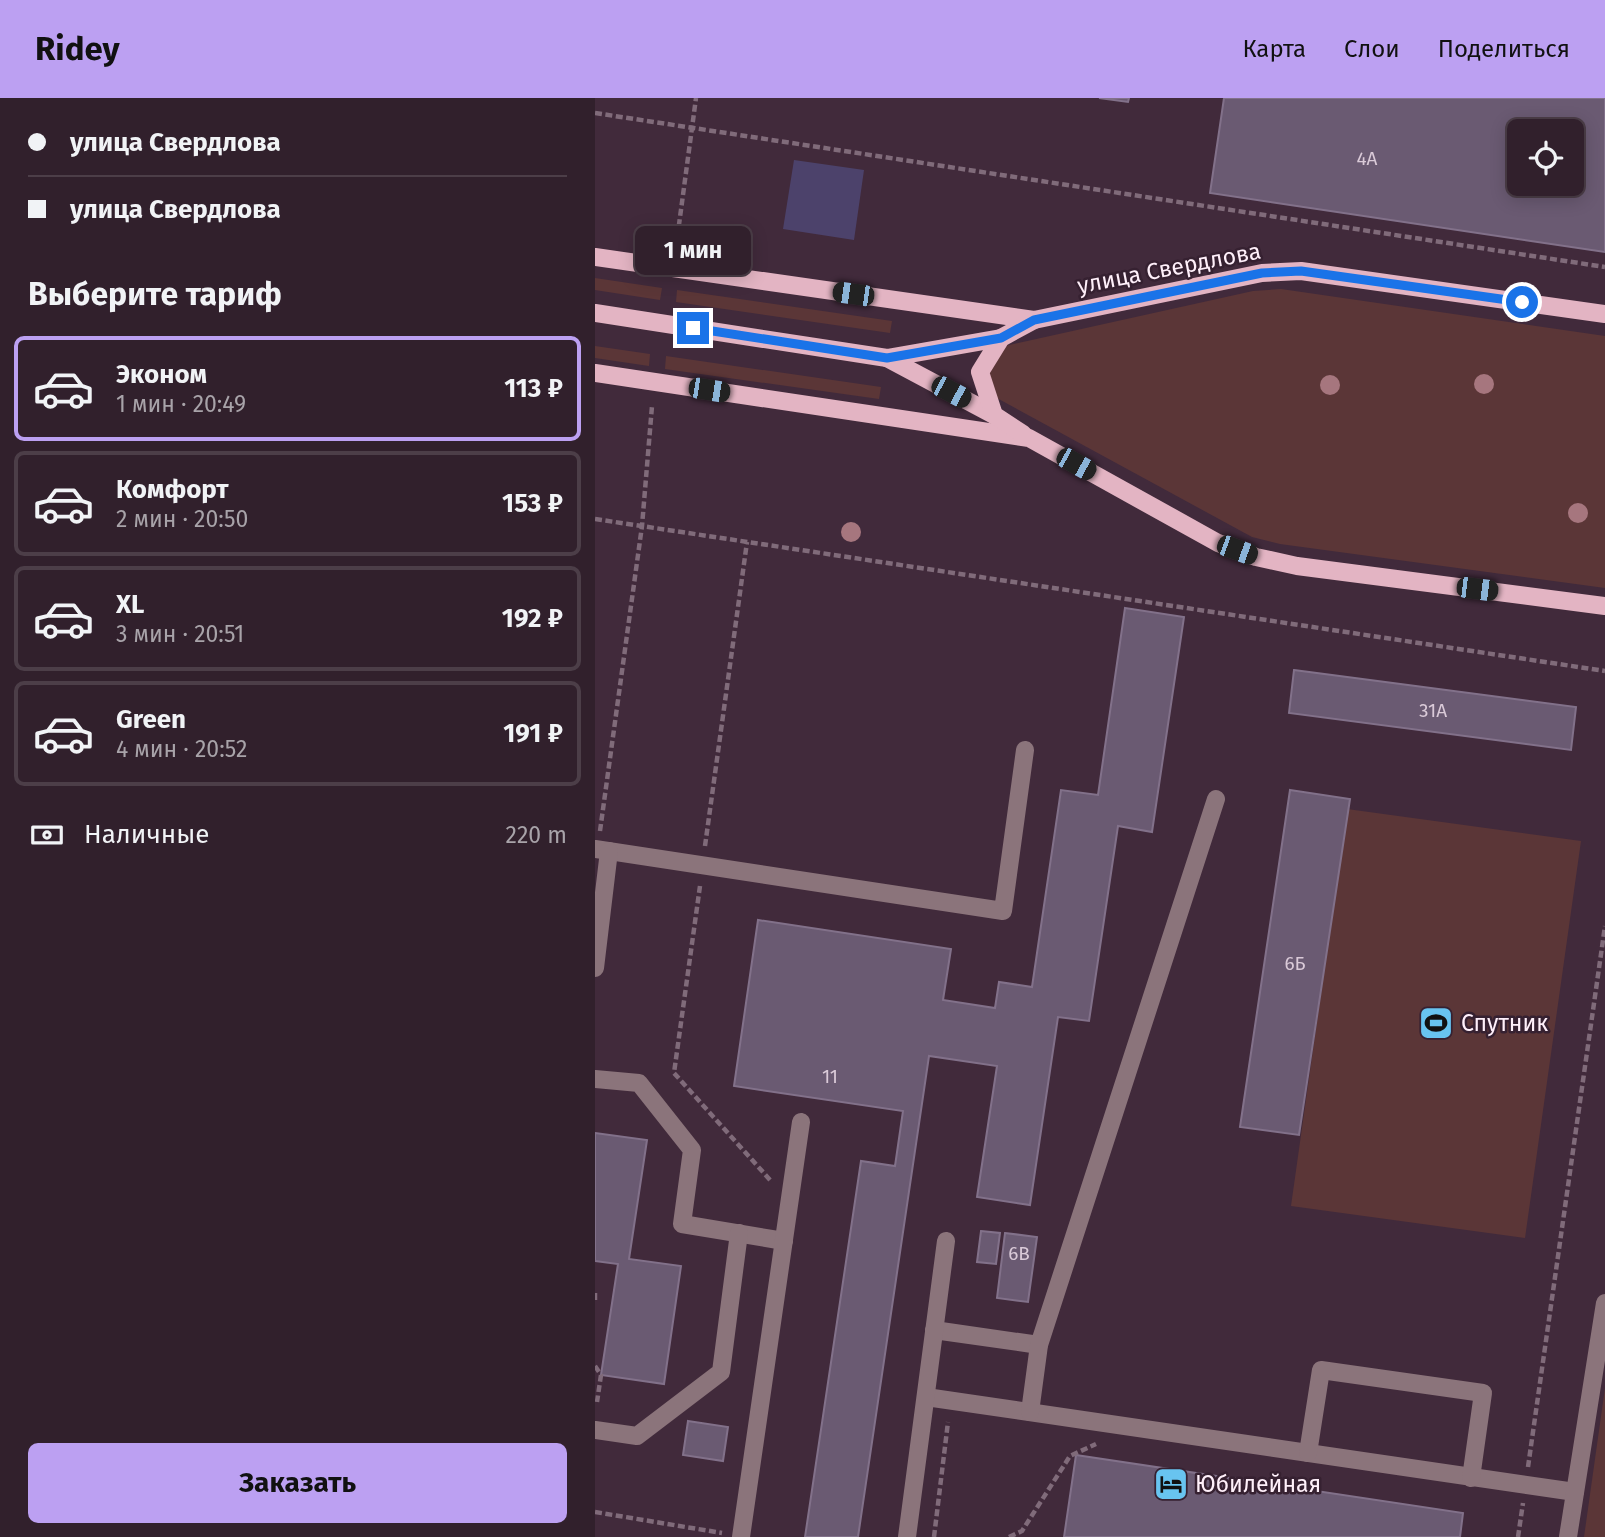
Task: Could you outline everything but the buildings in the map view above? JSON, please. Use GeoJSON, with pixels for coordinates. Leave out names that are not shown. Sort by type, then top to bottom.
{"type":"FeatureCollection","features":[{"type":"Feature","properties":{"kind":"main road","name":"улица Свердлова"},"geometry":{"type":"LineString","coordinates":[[595,257],[1034,320]]}},
{"type":"Feature","properties":{"kind":"main road","name":"улица Свердлова"},"geometry":{"type":"LineString","coordinates":[[595,313],[887,358],[1001,338],[1034,320],[1262,273],[1301,271],[1605,314]]}},
{"type":"Feature","properties":{"kind":"main road","name":"улица Свердлова"},"geometry":{"type":"LineString","coordinates":[[994,415],[980,372],[1001,338]]}},
{"type":"Feature","properties":{"kind":"main road","name":"улица Свердлова"},"geometry":{"type":"LineString","coordinates":[[887,358],[994,415],[1029,438],[1218,543],[1256,557],[1297,566],[1605,606]]}},
{"type":"Feature","properties":{"kind":"main road","name":"улица Свердлова"},"geometry":{"type":"LineString","coordinates":[[595,373],[1029,438]]}},
{"type":"Feature","properties":{"kind":"lane"},"geometry":{"type":"LineString","coordinates":[[595,968],[601,850],[1003,911],[1025,750]]}},
{"type":"Feature","properties":{"kind":"lane"},"geometry":{"type":"LineString","coordinates":[[1030,1412],[1039,1345],[1216,799]]}},
{"type":"Feature","properties":{"kind":"lane"},"geometry":{"type":"LineString","coordinates":[[595,1079],[639,1083],[692,1150],[682,1224],[784,1241]]}},
{"type":"Feature","properties":{"kind":"lane"},"geometry":{"type":"LineString","coordinates":[[742,1536],[801,1122]]}},
{"type":"Feature","properties":{"kind":"lane"},"geometry":{"type":"LineString","coordinates":[[595,1430],[637,1436],[722,1372],[739,1233]]}},
{"type":"Feature","properties":{"kind":"lane"},"geometry":{"type":"LineString","coordinates":[[907,1537],[946,1241]]}},
{"type":"Feature","properties":{"kind":"lane"},"geometry":{"type":"LineString","coordinates":[[1568,1537],[1605,1303]]}},
{"type":"Feature","properties":{"kind":"lane"},"geometry":{"type":"LineString","coordinates":[[934,1330],[1039,1345]]}},
{"type":"Feature","properties":{"kind":"lane"},"geometry":{"type":"LineString","coordinates":[[1308,1453],[1321,1370],[1470,1391],[1483,1394],[1471,1478]]}},
{"type":"Feature","properties":{"kind":"lane"},"geometry":{"type":"LineString","coordinates":[[926,1397],[1471,1478],[1524,1494],[1574,1492]]}},
{"type":"Feature","properties":{"kind":"path"},"geometry":{"type":"LineString","coordinates":[[676,247],[696,98]]}},
{"type":"Feature","properties":{"kind":"path"},"geometry":{"type":"LineString","coordinates":[[595,113],[1605,267]]}},
{"type":"Feature","properties":{"kind":"path"},"geometry":{"type":"LineString","coordinates":[[601,850],[642,526],[652,406]]}},
{"type":"Feature","properties":{"kind":"path"},"geometry":{"type":"LineString","coordinates":[[595,519],[1605,671]]}},
{"type":"Feature","properties":{"kind":"path"},"geometry":{"type":"LineString","coordinates":[[747,542],[674,1073],[789,1202]]}},
{"type":"Feature","properties":{"kind":"path"},"geometry":{"type":"LineString","coordinates":[[1518,1537],[1605,926]]}},
{"type":"Feature","properties":{"kind":"path"},"geometry":{"type":"LineString","coordinates":[[595,1293],[595,1302]]}},
{"type":"Feature","properties":{"kind":"path"},"geometry":{"type":"LineString","coordinates":[[595,1366],[601,1375],[597,1402]]}},
{"type":"Feature","properties":{"kind":"path"},"geometry":{"type":"LineString","coordinates":[[934,1537],[948,1420],[961,1422]]}},
{"type":"Feature","properties":{"kind":"path"},"geometry":{"type":"LineString","coordinates":[[1009,1537],[1022,1531],[1070,1456],[1100,1442],[1087,1440]]}},
{"type":"Feature","properties":{"kind":"path"},"geometry":{"type":"LineString","coordinates":[[1510,1500],[1524,1494]]}},
{"type":"Feature","properties":{"kind":"path"},"geometry":{"type":"LineString","coordinates":[[595,1512],[742,1536]]}},
{"type":"Feature","properties":{"kind":"shaded area"},"geometry":{"type":"Polygon","coordinates":[[[794,160],[864,170],[854,240],[783,229],[794,160]]]}},
{"type":"Feature","properties":{"kind":"shaded area"},"geometry":{"type":"Polygon","coordinates":[[[595,278],[662,288],[660,300],[595,290],[595,278]]]}},
{"type":"Feature","properties":{"kind":"shaded area"},"geometry":{"type":"Polygon","coordinates":[[[1281,289],[1605,336],[1605,588],[1280,544],[1252,537],[995,397],[987,363],[1005,346],[1253,291],[1281,289]]]}},
{"type":"Feature","properties":{"kind":"shaded area"},"geometry":{"type":"Polygon","coordinates":[[[677,290],[892,321],[890,333],[676,302],[677,290]]]}},
{"type":"Feature","properties":{"kind":"shaded area"},"geometry":{"type":"Polygon","coordinates":[[[595,346],[650,354],[649,366],[595,358],[595,346]]]}},
{"type":"Feature","properties":{"kind":"shaded area"},"geometry":{"type":"Polygon","coordinates":[[[666,356],[881,387],[879,399],[665,369],[666,356]]]}},
{"type":"Feature","properties":{"kind":"shaded area","name":"Спутник"},"geometry":{"type":"Polygon","coordinates":[[[1347,809],[1581,841],[1525,1238],[1291,1206],[1347,809]]]}},
{"type":"Feature","properties":{"kind":"shaded area"},"geometry":{"type":"Polygon","coordinates":[[[1605,1388],[1605,1537],[1584,1537],[1605,1388]]]}},
{"type":"Feature","properties":{"kind":"place","name":"Спутник"},"geometry":{"type":"Point","coordinates":[1436,1023]}},
{"type":"Feature","properties":{"kind":"place","name":"Юбилейная"},"geometry":{"type":"Point","coordinates":[1171,1484]}},
{"type":"Feature","properties":{"kind":"route"},"geometry":{"type":"LineString","coordinates":[[693,328],[887,358],[1001,338],[1034,320],[1262,273],[1301,271],[1522,302]]}}]}
